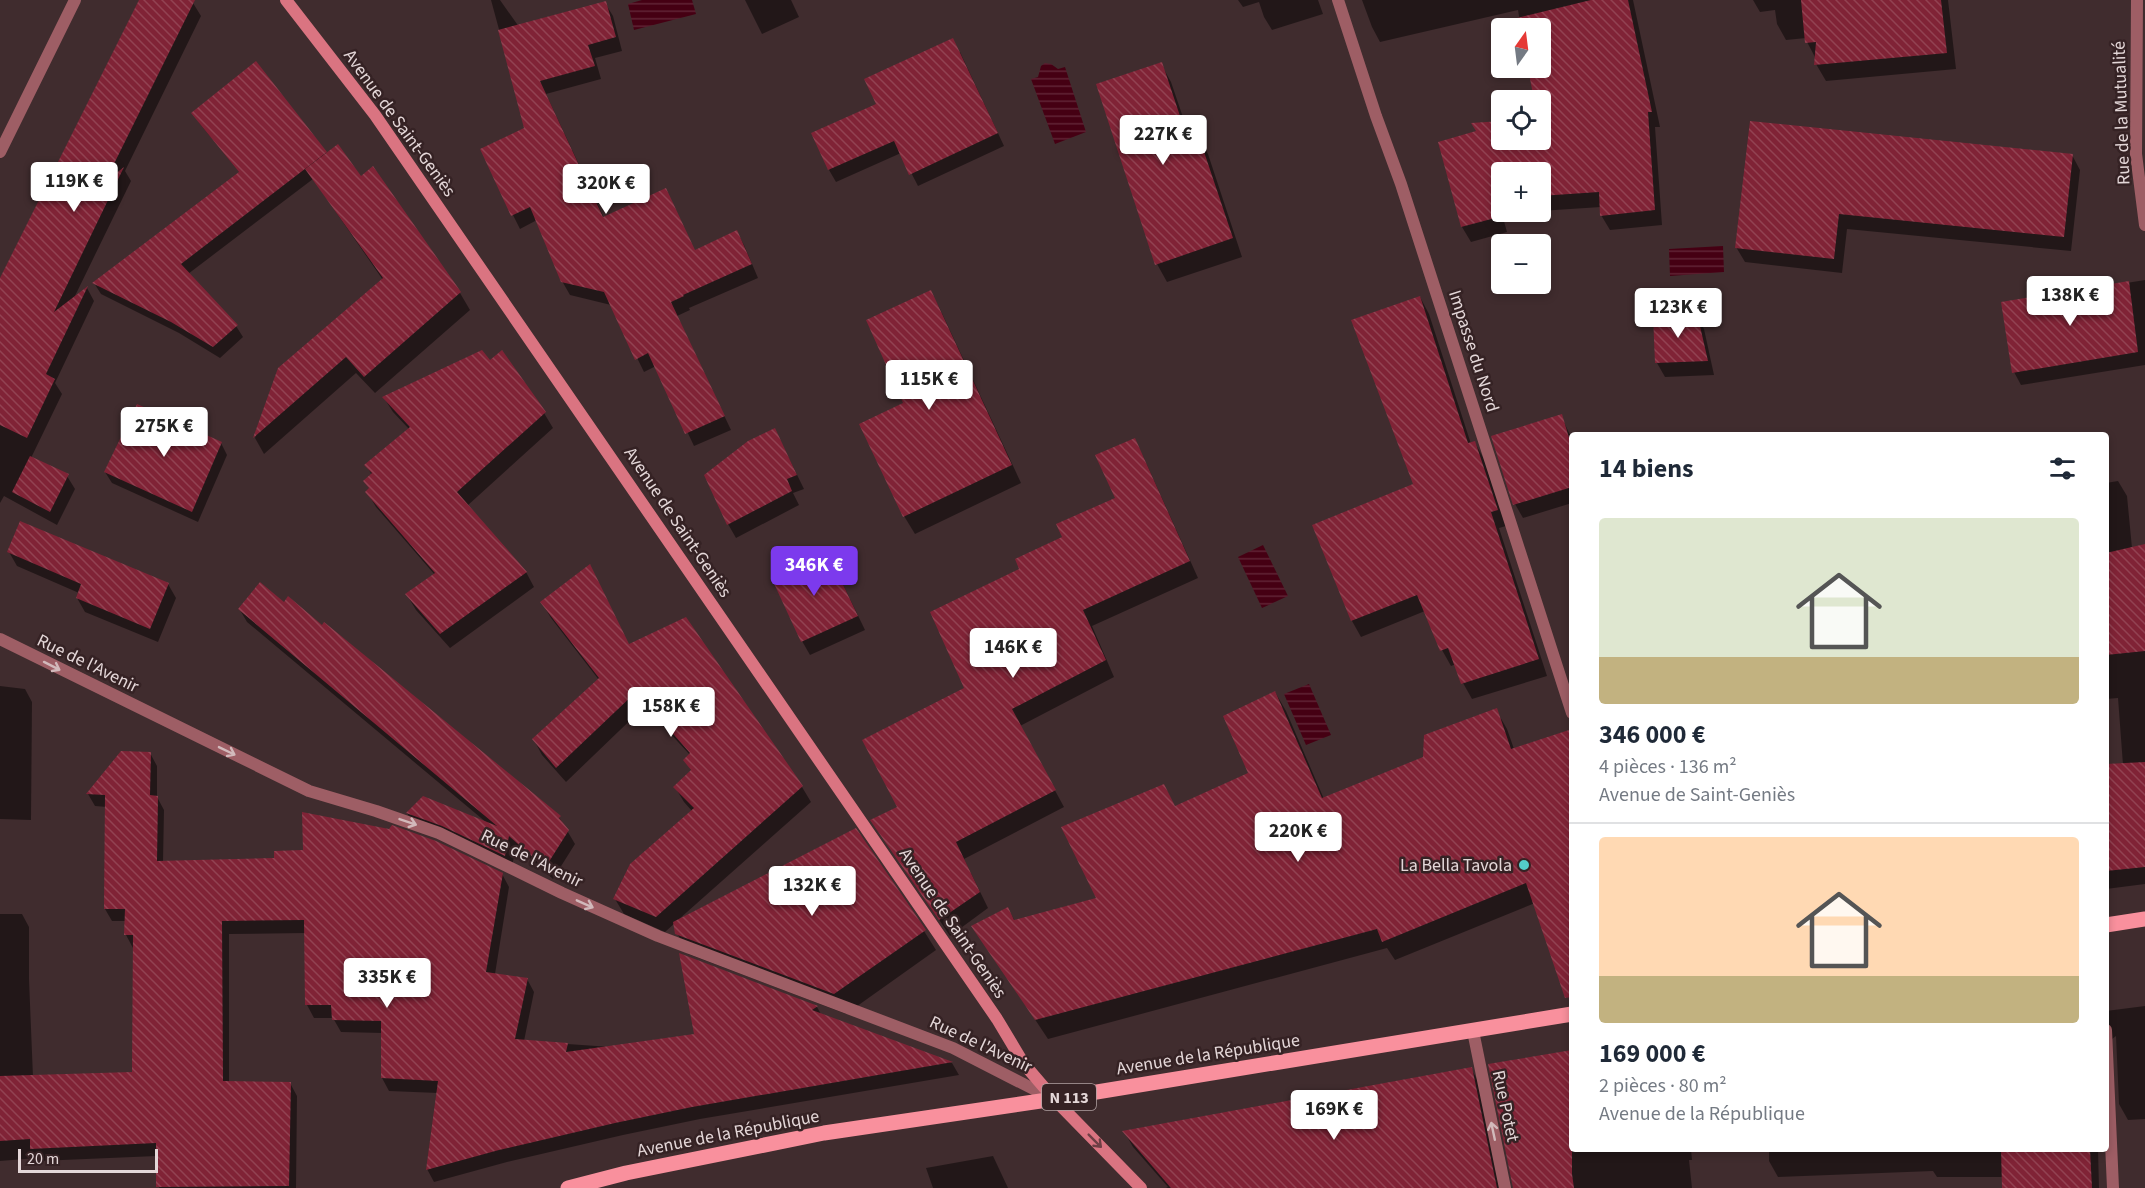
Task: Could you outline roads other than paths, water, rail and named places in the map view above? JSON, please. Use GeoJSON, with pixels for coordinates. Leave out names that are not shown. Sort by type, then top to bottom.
{"type":"FeatureCollection","features":[{"type":"Feature","properties":{"kind":"main road"},"geometry":{"type":"LineString","coordinates":[[2109,925],[2145,919]]}},
{"type":"Feature","properties":{"kind":"main road","name":"Avenue de la République"},"geometry":{"type":"LineString","coordinates":[[568,1188],[626,1173],[824,1133],[1054,1099],[1569,1015]]}},
{"type":"Feature","properties":{"kind":"street"},"geometry":{"type":"LineString","coordinates":[[0,152],[75,0]]}},
{"type":"Feature","properties":{"kind":"street","name":"Avenue de Saint-Geniès"},"geometry":{"type":"LineString","coordinates":[[286,0],[375,115],[997,1018],[1024,1064],[1054,1099],[1141,1188]]}},
{"type":"Feature","properties":{"kind":"street","name":"Impasse du Nord"},"geometry":{"type":"LineString","coordinates":[[1338,0],[1405,195],[1569,704]]}},
{"type":"Feature","properties":{"kind":"street","name":"Rue de la Mutualité"},"geometry":{"type":"LineString","coordinates":[[2137,0],[2136,154],[2145,225]]}},
{"type":"Feature","properties":{"kind":"street","name":"Rue de l'Avenir"},"geometry":{"type":"LineString","coordinates":[[0,639],[309,791],[439,833],[562,893],[658,936],[953,1048],[1054,1099]]}},
{"type":"Feature","properties":{"kind":"street","name":"Rue Potet"},"geometry":{"type":"LineString","coordinates":[[1473,1031],[1505,1188]]}},
{"type":"Feature","properties":{"kind":"street"},"geometry":{"type":"LineString","coordinates":[[2109,1098],[2113,1188]]}},
{"type":"Feature","properties":{"kind":"place","name":"La Bella Tavola"},"geometry":{"type":"Point","coordinates":[1524,865]}}]}
